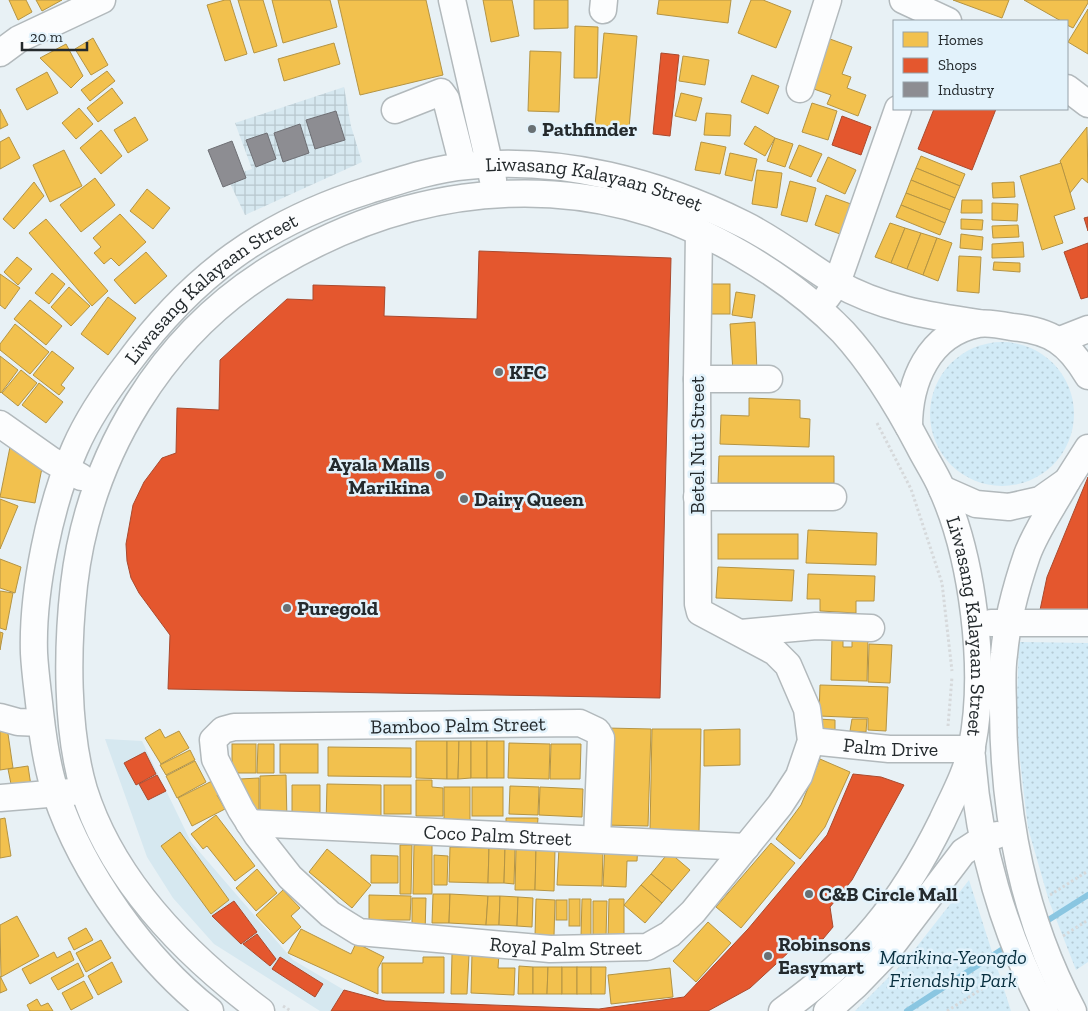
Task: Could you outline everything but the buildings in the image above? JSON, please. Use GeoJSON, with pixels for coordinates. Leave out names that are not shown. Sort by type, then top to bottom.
{"type":"FeatureCollection","features":[{"type":"Feature","properties":{"kind":"street"},"geometry":{"type":"LineString","coordinates":[[0,53],[19,39],[102,0]]}},
{"type":"Feature","properties":{"kind":"street"},"geometry":{"type":"LineString","coordinates":[[452,0],[476,165]]}},
{"type":"Feature","properties":{"kind":"street"},"geometry":{"type":"LineString","coordinates":[[800,89],[828,0]]}},
{"type":"Feature","properties":{"kind":"street"},"geometry":{"type":"LineString","coordinates":[[903,0],[935,14]]}},
{"type":"Feature","properties":{"kind":"street"},"geometry":{"type":"LineString","coordinates":[[1068,89],[1088,104]]}},
{"type":"Feature","properties":{"kind":"street"},"geometry":{"type":"LineString","coordinates":[[395,110],[441,92],[476,165],[496,192]]}},
{"type":"Feature","properties":{"kind":"street"},"geometry":{"type":"LineString","coordinates":[[818,308],[837,283],[898,110]]}},
{"type":"Feature","properties":{"kind":"street","name":"Liwasang Kalayaan Street"},"geometry":{"type":"LineString","coordinates":[[210,1011],[159,965],[117,910],[84,856],[55,794],[41,723],[34,652],[37,597],[49,532],[66,469],[87,424],[135,352],[178,302],[225,261],[271,231],[327,204],[432,171],[476,165],[534,165],[573,169],[668,192],[749,226],[837,283],[878,302],[920,314],[979,324],[1034,329],[1060,340]]}},
{"type":"Feature","properties":{"kind":"street","name":"Liwasang Kalayaan Street"},"geometry":{"type":"LineString","coordinates":[[269,1007],[202,961],[140,896],[116,859],[85,791],[73,720],[70,614],[77,561],[96,486],[116,441],[154,376],[209,316],[255,279],[306,249],[370,220],[430,204],[496,192],[598,198],[659,214],[700,231],[763,267],[818,308],[861,353],[909,427],[942,489],[966,570],[975,623],[977,689],[972,749],[962,777],[941,822],[909,883],[884,918],[845,961],[782,1011]]}},
{"type":"Feature","properties":{"kind":"street","name":"Betel Nut Street"},"geometry":{"type":"LineString","coordinates":[[700,231],[697,379],[698,604],[700,612],[741,633]]}},
{"type":"Feature","properties":{"kind":"street"},"geometry":{"type":"LineString","coordinates":[[909,427],[909,403],[915,379],[927,358],[944,341],[964,328],[979,324]]}},
{"type":"Feature","properties":{"kind":"street"},"geometry":{"type":"LineString","coordinates":[[1088,329],[1060,340],[1077,357],[1088,376]]}},
{"type":"Feature","properties":{"kind":"street"},"geometry":{"type":"LineString","coordinates":[[697,379],[769,379]]}},
{"type":"Feature","properties":{"kind":"street"},"geometry":{"type":"LineString","coordinates":[[0,424],[66,469],[96,486]]}},
{"type":"Feature","properties":{"kind":"street"},"geometry":{"type":"LineString","coordinates":[[1073,1011],[1057,981],[1035,922],[1011,826],[1004,731],[1003,657],[1008,623],[1028,553],[1067,481],[1088,448]]}},
{"type":"Feature","properties":{"kind":"street"},"geometry":{"type":"LineString","coordinates":[[942,489],[976,504],[1009,508],[1040,500],[1067,481]]}},
{"type":"Feature","properties":{"kind":"street"},"geometry":{"type":"LineString","coordinates":[[697,497],[833,497]]}},
{"type":"Feature","properties":{"kind":"street"},"geometry":{"type":"LineString","coordinates":[[975,623],[1088,623]]}},
{"type":"Feature","properties":{"kind":"street"},"geometry":{"type":"LineString","coordinates":[[741,633],[816,626],[872,628]]}},
{"type":"Feature","properties":{"kind":"street","name":"Royal Palm Street"},"geometry":{"type":"LineString","coordinates":[[213,740],[215,759],[249,824],[290,877],[330,914],[359,932],[550,949],[647,947],[670,934],[693,912],[780,805],[799,776],[811,741],[807,709],[788,665],[775,652],[741,633]]}},
{"type":"Feature","properties":{"kind":"street"},"geometry":{"type":"LineString","coordinates":[[0,717],[18,722],[41,723]]}},
{"type":"Feature","properties":{"kind":"street","name":"Bamboo Palm Street"},"geometry":{"type":"LineString","coordinates":[[213,740],[223,730],[234,727],[580,724],[597,731],[601,738],[597,839]]}},
{"type":"Feature","properties":{"kind":"street","name":"Palm Drive"},"geometry":{"type":"LineString","coordinates":[[811,741],[888,748],[972,749]]}},
{"type":"Feature","properties":{"kind":"street"},"geometry":{"type":"LineString","coordinates":[[972,749],[981,829],[1015,943],[1045,1011]]}},
{"type":"Feature","properties":{"kind":"street"},"geometry":{"type":"LineString","coordinates":[[0,798],[85,791]]}},
{"type":"Feature","properties":{"kind":"street"},"geometry":{"type":"LineString","coordinates":[[941,822],[981,829],[1011,826]]}},
{"type":"Feature","properties":{"kind":"street","name":"Coco Palm Street"},"geometry":{"type":"LineString","coordinates":[[249,824],[746,847]]}},
{"type":"Feature","properties":{"kind":"street"},"geometry":{"type":"LineString","coordinates":[[826,1011],[874,967],[908,926],[981,829]]}},
{"type":"Feature","properties":{"kind":"street"},"geometry":{"type":"LineString","coordinates":[[1078,1011],[1088,998]]}},
{"type":"Feature","properties":{"kind":"path"},"geometry":{"type":"LineString","coordinates":[[876,421],[911,489],[942,583],[952,674],[947,732],[933,748]]}},
{"type":"Feature","properties":{"kind":"path"},"geometry":{"type":"LineString","coordinates":[[1035,922],[1088,872]]}},
{"type":"Feature","properties":{"kind":"path"},"geometry":{"type":"LineString","coordinates":[[947,1011],[1000,978]]}},
{"type":"Feature","properties":{"kind":"path"},"geometry":{"type":"LineString","coordinates":[[269,1007],[291,1011]]}},
{"type":"Feature","properties":{"kind":"shaded area"},"geometry":{"type":"Polygon","coordinates":[[[344,87],[351,126],[362,162],[245,215],[227,177],[252,169],[235,123],[344,87]]]}},
{"type":"Feature","properties":{"kind":"shaded area"},"geometry":{"type":"Polygon","coordinates":[[[105,739],[142,741],[191,842],[293,960],[344,990],[331,1011],[320,1011],[214,944],[173,898],[147,857],[105,739]]]}},
{"type":"Feature","properties":{"kind":"green space"},"geometry":{"type":"Polygon","coordinates":[[[1002,342],[1029,348],[1042,354],[1053,363],[1062,374],[1068,387],[1074,414],[1068,441],[1062,454],[1053,465],[1042,474],[1029,480],[1002,486],[975,480],[962,474],[951,465],[942,454],[936,441],[930,414],[936,387],[942,374],[951,363],[962,354],[975,348],[1002,342]]]}},
{"type":"Feature","properties":{"kind":"green space"},"geometry":{"type":"Polygon","coordinates":[[[1019,642],[1088,643],[1088,962],[1076,970],[1049,901],[1028,828],[1016,726],[1019,642]]]}},
{"type":"Feature","properties":{"kind":"green space","name":"Marikina-Yeongdo Friendship Park"},"geometry":{"type":"Polygon","coordinates":[[[969,880],[1011,1011],[855,1011],[908,958],[969,880]]]}},
{"type":"Feature","properties":{"kind":"waterway"},"geometry":{"type":"LineString","coordinates":[[1042,924],[1088,895]]}},
{"type":"Feature","properties":{"kind":"waterway"},"geometry":{"type":"LineString","coordinates":[[907,1011],[1009,945]]}},
{"type":"Feature","properties":{"kind":"place","name":"Pathfinder"},"geometry":{"type":"Point","coordinates":[532,129]}},
{"type":"Feature","properties":{"kind":"place","name":"KFC"},"geometry":{"type":"Point","coordinates":[499,372]}},
{"type":"Feature","properties":{"kind":"place","name":"Ayala Malls Marikina"},"geometry":{"type":"Point","coordinates":[440,475]}},
{"type":"Feature","properties":{"kind":"place","name":"Dairy Queen"},"geometry":{"type":"Point","coordinates":[464,499]}},
{"type":"Feature","properties":{"kind":"place","name":"Puregold"},"geometry":{"type":"Point","coordinates":[287,608]}},
{"type":"Feature","properties":{"kind":"place","name":"C&B Circle Mall"},"geometry":{"type":"Point","coordinates":[809,894]}},
{"type":"Feature","properties":{"kind":"place","name":"Robinsons Easymart"},"geometry":{"type":"Point","coordinates":[768,956]}}]}
